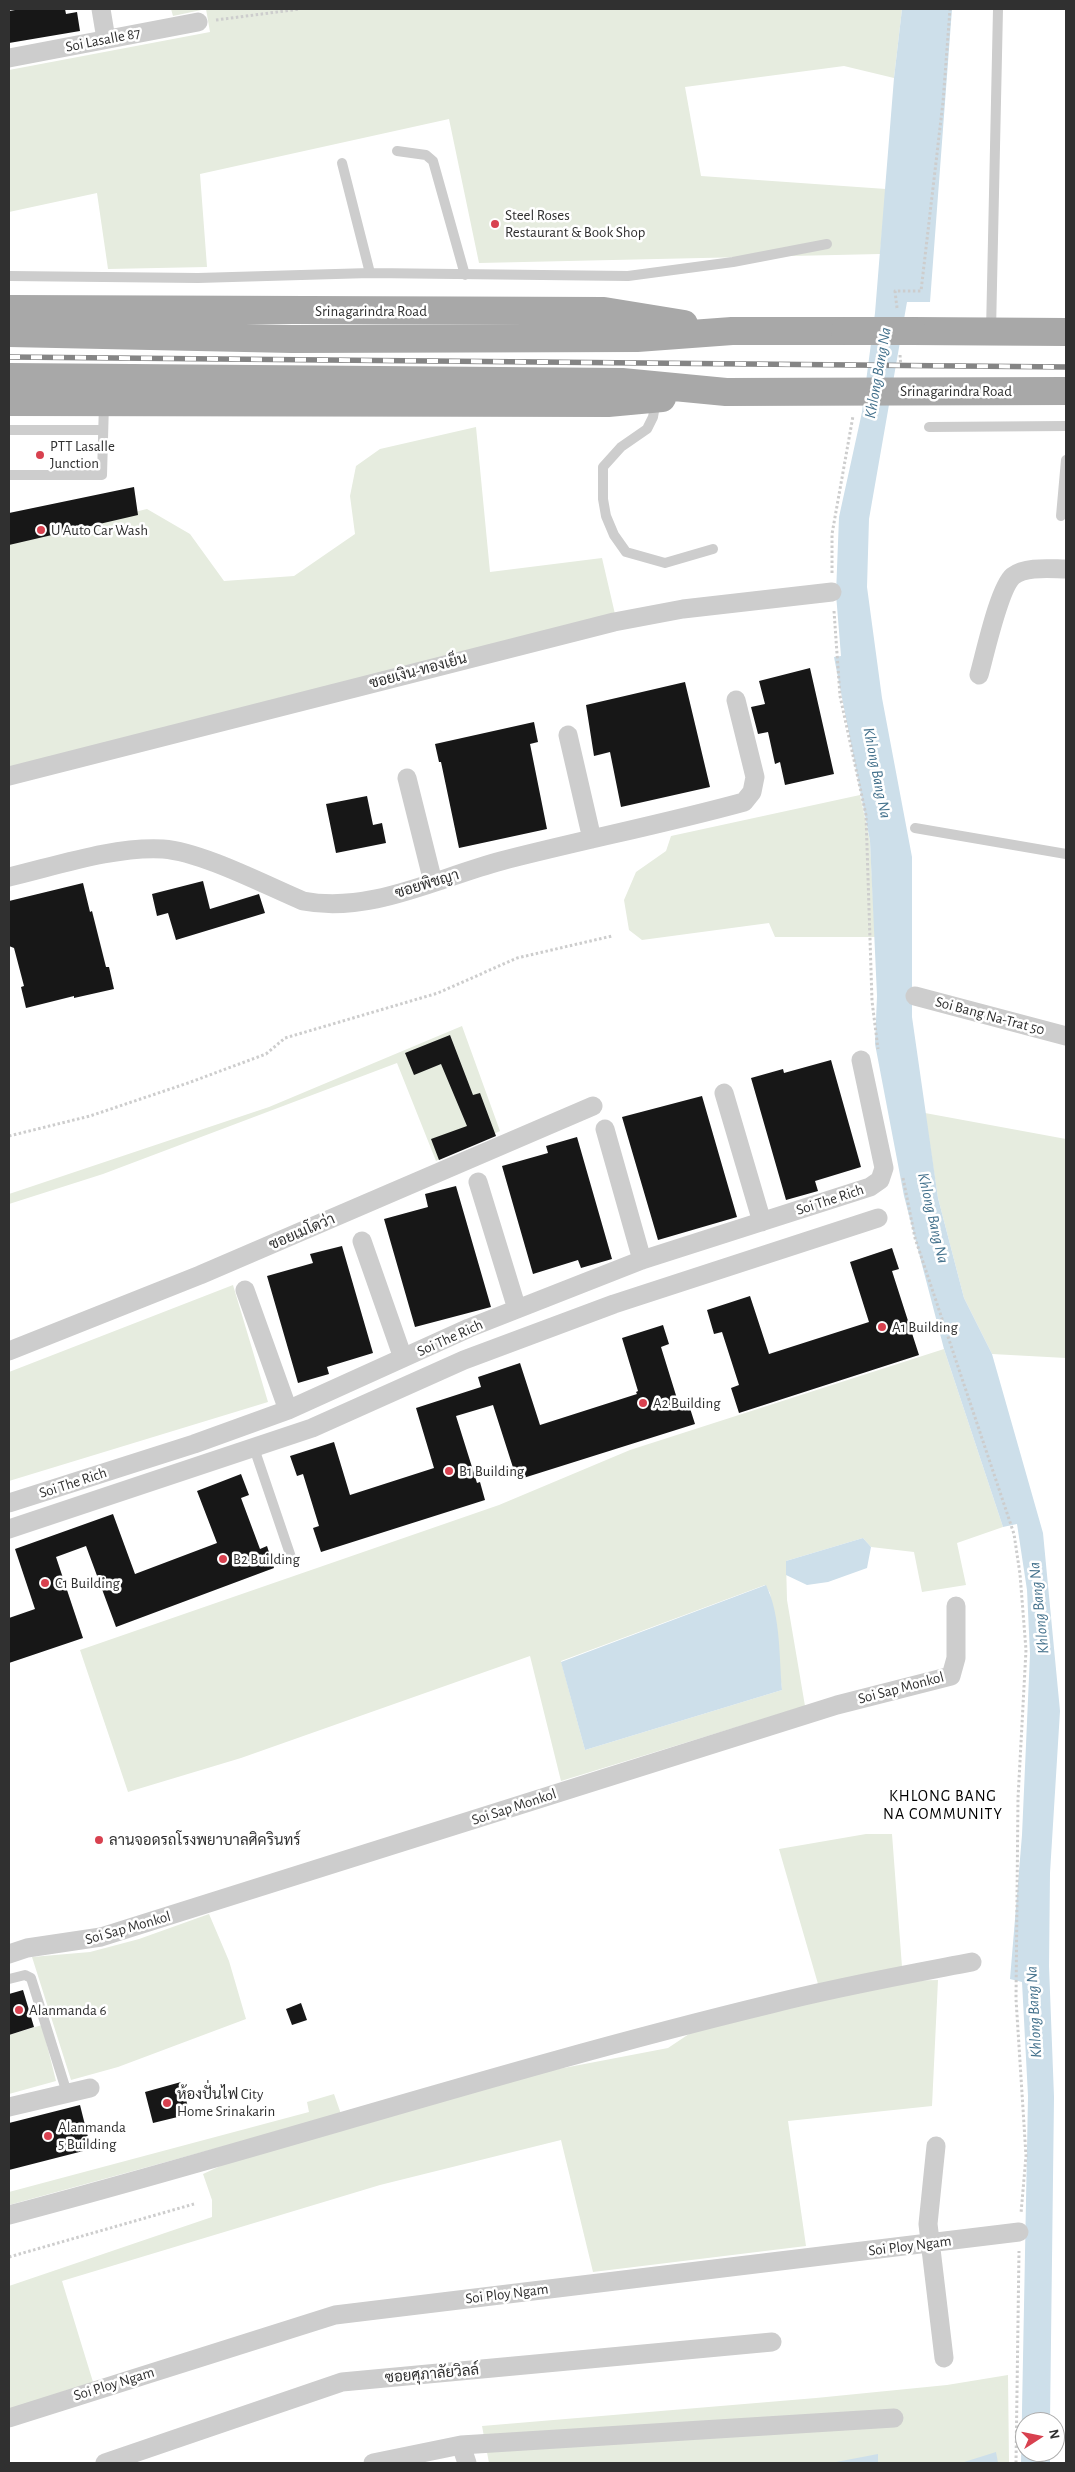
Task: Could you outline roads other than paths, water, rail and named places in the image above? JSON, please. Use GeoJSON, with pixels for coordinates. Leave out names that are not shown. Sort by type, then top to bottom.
{"type":"FeatureCollection","features":[{"type":"Feature","properties":{"kind":"main road","name":"Srinagarindra Road"},"geometry":{"type":"LineString","coordinates":[[9,309],[604,312],[732,331]]}},
{"type":"Feature","properties":{"kind":"main road","name":"Srinagarindra Road"},"geometry":{"type":"LineString","coordinates":[[9,333],[292,339],[637,338],[732,331],[903,329],[1066,332]]}},
{"type":"Feature","properties":{"kind":"main road","name":"Srinagarindra Road"},"geometry":{"type":"LineString","coordinates":[[9,377],[622,382],[726,392],[1066,391]]}},
{"type":"Feature","properties":{"kind":"main road","name":"Srinagarindra Road"},"geometry":{"type":"LineString","coordinates":[[9,402],[608,403],[726,392]]}},
{"type":"Feature","properties":{"kind":"street"},"geometry":{"type":"LineString","coordinates":[[101,9],[106,39]]}},
{"type":"Feature","properties":{"kind":"street","name":"Soi Lasalle 87"},"geometry":{"type":"LineString","coordinates":[[9,58],[198,22]]}},
{"type":"Feature","properties":{"kind":"street"},"geometry":{"type":"LineString","coordinates":[[979,675],[1004,588],[1014,575],[1032,569],[1066,569]]}},
{"type":"Feature","properties":{"kind":"street","name":"ซอยเงิน-ทองเย็น"},"geometry":{"type":"LineString","coordinates":[[9,776],[614,622],[683,609],[832,592]]}},
{"type":"Feature","properties":{"kind":"street","name":"ซอยพิชญา"},"geometry":{"type":"LineString","coordinates":[[9,877],[109,853],[163,849],[194,855],[303,901],[319,904],[350,904],[373,900],[499,862],[744,802],[752,792],[755,777],[736,700]]}},
{"type":"Feature","properties":{"kind":"street"},"geometry":{"type":"LineString","coordinates":[[568,735],[592,839]]}},
{"type":"Feature","properties":{"kind":"street"},"geometry":{"type":"LineString","coordinates":[[407,778],[433,882]]}},
{"type":"Feature","properties":{"kind":"street","name":"Soi Bang Na-Trat 50"},"geometry":{"type":"LineString","coordinates":[[915,996],[1066,1036]]}},
{"type":"Feature","properties":{"kind":"street","name":"Soi The Rich"},"geometry":{"type":"LineString","coordinates":[[9,1503],[194,1444],[288,1410],[517,1309],[642,1260],[870,1187],[893,1170],[861,1060]]}},
{"type":"Feature","properties":{"kind":"street"},"geometry":{"type":"LineString","coordinates":[[724,1093],[762,1222]]}},
{"type":"Feature","properties":{"kind":"street","name":"ซอยเมโดว่า"},"geometry":{"type":"LineString","coordinates":[[9,1351],[194,1278],[593,1106]]}},
{"type":"Feature","properties":{"kind":"street"},"geometry":{"type":"LineString","coordinates":[[605,1129],[642,1260]]}},
{"type":"Feature","properties":{"kind":"street"},"geometry":{"type":"LineString","coordinates":[[478,1182],[517,1309]]}},
{"type":"Feature","properties":{"kind":"street"},"geometry":{"type":"LineString","coordinates":[[9,1528],[312,1428],[473,1356],[614,1304],[878,1218]]}},
{"type":"Feature","properties":{"kind":"street"},"geometry":{"type":"LineString","coordinates":[[362,1241],[403,1358]]}},
{"type":"Feature","properties":{"kind":"street"},"geometry":{"type":"LineString","coordinates":[[246,1290],[288,1410]]}},
{"type":"Feature","properties":{"kind":"street","name":"Soi Sap Monkol"},"geometry":{"type":"LineString","coordinates":[[9,1954],[27,1948],[101,1938],[837,1705],[951,1676],[956,1658],[956,1606]]}},
{"type":"Feature","properties":{"kind":"street"},"geometry":{"type":"LineString","coordinates":[[9,2215],[155,2176],[574,2055],[771,2003],[972,1962]]}},
{"type":"Feature","properties":{"kind":"street"},"geometry":{"type":"LineString","coordinates":[[9,2107],[90,2088]]}},
{"type":"Feature","properties":{"kind":"street"},"geometry":{"type":"LineString","coordinates":[[936,2146],[928,2224],[944,2358]]}},
{"type":"Feature","properties":{"kind":"street","name":"Soi Ploy Ngam"},"geometry":{"type":"LineString","coordinates":[[9,2418],[335,2315],[1019,2232]]}},
{"type":"Feature","properties":{"kind":"street","name":"ซอยศุภาลัยวิลล์"},"geometry":{"type":"LineString","coordinates":[[105,2463],[342,2382],[772,2342]]}},
{"type":"Feature","properties":{"kind":"street"},"geometry":{"type":"LineString","coordinates":[[372,2463],[461,2444],[894,2418]]}},
{"type":"Feature","properties":{"kind":"street"},"geometry":{"type":"LineString","coordinates":[[461,2444],[467,2463]]}},
{"type":"Feature","properties":{"kind":"lane"},"geometry":{"type":"LineString","coordinates":[[991,332],[998,9]]}},
{"type":"Feature","properties":{"kind":"lane"},"geometry":{"type":"LineString","coordinates":[[397,151],[426,155],[433,161],[465,275]]}},
{"type":"Feature","properties":{"kind":"lane"},"geometry":{"type":"LineString","coordinates":[[342,163],[370,273]]}},
{"type":"Feature","properties":{"kind":"lane"},"geometry":{"type":"LineString","coordinates":[[9,276],[198,278],[370,273],[628,276],[733,262],[827,244]]}},
{"type":"Feature","properties":{"kind":"lane"},"geometry":{"type":"LineString","coordinates":[[656,399],[653,417],[647,429],[621,446],[602,467],[603,499],[606,516],[614,535],[626,552],[665,563],[713,549]]}},
{"type":"Feature","properties":{"kind":"lane"},"geometry":{"type":"LineString","coordinates":[[9,475],[102,475],[104,402]]}},
{"type":"Feature","properties":{"kind":"lane"},"geometry":{"type":"LineString","coordinates":[[929,427],[1066,426]]}},
{"type":"Feature","properties":{"kind":"lane"},"geometry":{"type":"LineString","coordinates":[[9,430],[103,430]]}},
{"type":"Feature","properties":{"kind":"lane"},"geometry":{"type":"LineString","coordinates":[[1061,516],[1066,460]]}},
{"type":"Feature","properties":{"kind":"lane"},"geometry":{"type":"LineString","coordinates":[[915,828],[1066,854]]}},
{"type":"Feature","properties":{"kind":"lane"},"geometry":{"type":"LineString","coordinates":[[254,1448],[291,1557]]}},
{"type":"Feature","properties":{"kind":"lane"},"geometry":{"type":"LineString","coordinates":[[9,1979],[25,1975],[31,1978],[67,2092]]}},
{"type":"Feature","properties":{"kind":"water","name":"Khlong Bang Na"},"geometry":{"type":"Polygon","coordinates":[[[902,9],[952,9],[930,302],[907,302],[869,519],[867,587],[882,698],[912,857],[912,1017],[938,1198],[964,1298],[992,1354],[1043,1533],[1060,1711],[1050,1873],[1049,1966],[1054,2097],[1050,2412],[1022,2412],[1028,2096],[1022,1982],[1010,1979],[1022,1835],[1030,1654],[1027,1590],[1017,1524],[1003,1527],[944,1349],[904,1196],[875,1044],[877,996],[870,841],[834,657],[841,656],[836,594],[839,517],[862,412],[875,313],[894,78],[902,9]]]}},
{"type":"Feature","properties":{"kind":"water"},"geometry":{"type":"Polygon","coordinates":[[[863,1538],[871,1547],[867,1568],[828,1582],[807,1585],[786,1575],[786,1561],[863,1538]]]}},
{"type":"Feature","properties":{"kind":"water"},"geometry":{"type":"Polygon","coordinates":[[[766,1585],[777,1623],[782,1690],[585,1750],[561,1662],[766,1585]]]}},
{"type":"Feature","properties":{"kind":"water"},"geometry":{"type":"Polygon","coordinates":[[[996,2452],[998,2463],[961,2463],[996,2452]]]}},
{"type":"Feature","properties":{"kind":"water"},"geometry":{"type":"Polygon","coordinates":[[[878,2454],[878,2463],[835,2463],[836,2462],[878,2454]]]}},
{"type":"Feature","properties":{"kind":"water"},"geometry":{"type":"Polygon","coordinates":[[[1021,2462],[1050,2462],[1050,2463],[1021,2462]]]}},
{"type":"Feature","properties":{"kind":"railway"},"geometry":{"type":"LineString","coordinates":[[9,357],[1066,367]]}},
{"type":"Feature","properties":{"kind":"place","name":"Steel Roses Restaurant & Book Shop"},"geometry":{"type":"Point","coordinates":[495,224]}},
{"type":"Feature","properties":{"kind":"place","name":"PTT Lasalle Junction"},"geometry":{"type":"Point","coordinates":[40,455]}},
{"type":"Feature","properties":{"kind":"place","name":"U Auto Car Wash"},"geometry":{"type":"Point","coordinates":[41,530]}},
{"type":"Feature","properties":{"kind":"place","name":"A1 Building"},"geometry":{"type":"Point","coordinates":[882,1327]}},
{"type":"Feature","properties":{"kind":"place","name":"A2 Building"},"geometry":{"type":"Point","coordinates":[643,1403]}},
{"type":"Feature","properties":{"kind":"place","name":"B1 Building"},"geometry":{"type":"Point","coordinates":[449,1471]}},
{"type":"Feature","properties":{"kind":"place","name":"B2 Building"},"geometry":{"type":"Point","coordinates":[223,1559]}},
{"type":"Feature","properties":{"kind":"place","name":"C1 Building"},"geometry":{"type":"Point","coordinates":[45,1583]}},
{"type":"Feature","properties":{"kind":"place","name":"ลานจอดรถโรงพยาบาลศิครินทร์"},"geometry":{"type":"Point","coordinates":[99,1840]}},
{"type":"Feature","properties":{"kind":"place","name":"Alanmanda 6"},"geometry":{"type":"Point","coordinates":[19,2010]}},
{"type":"Feature","properties":{"kind":"place","name":"ห้องปั่นไฟ City Home Srinakarin"},"geometry":{"type":"Point","coordinates":[167,2103]}},
{"type":"Feature","properties":{"kind":"place","name":"Alanmanda 5 Building"},"geometry":{"type":"Point","coordinates":[48,2136]}},
{"type":"Feature","properties":{"kind":"district","name":"KHLONG BANG NA COMMUNITY"},"geometry":{"type":"Point","coordinates":[943,1805]}}]}
